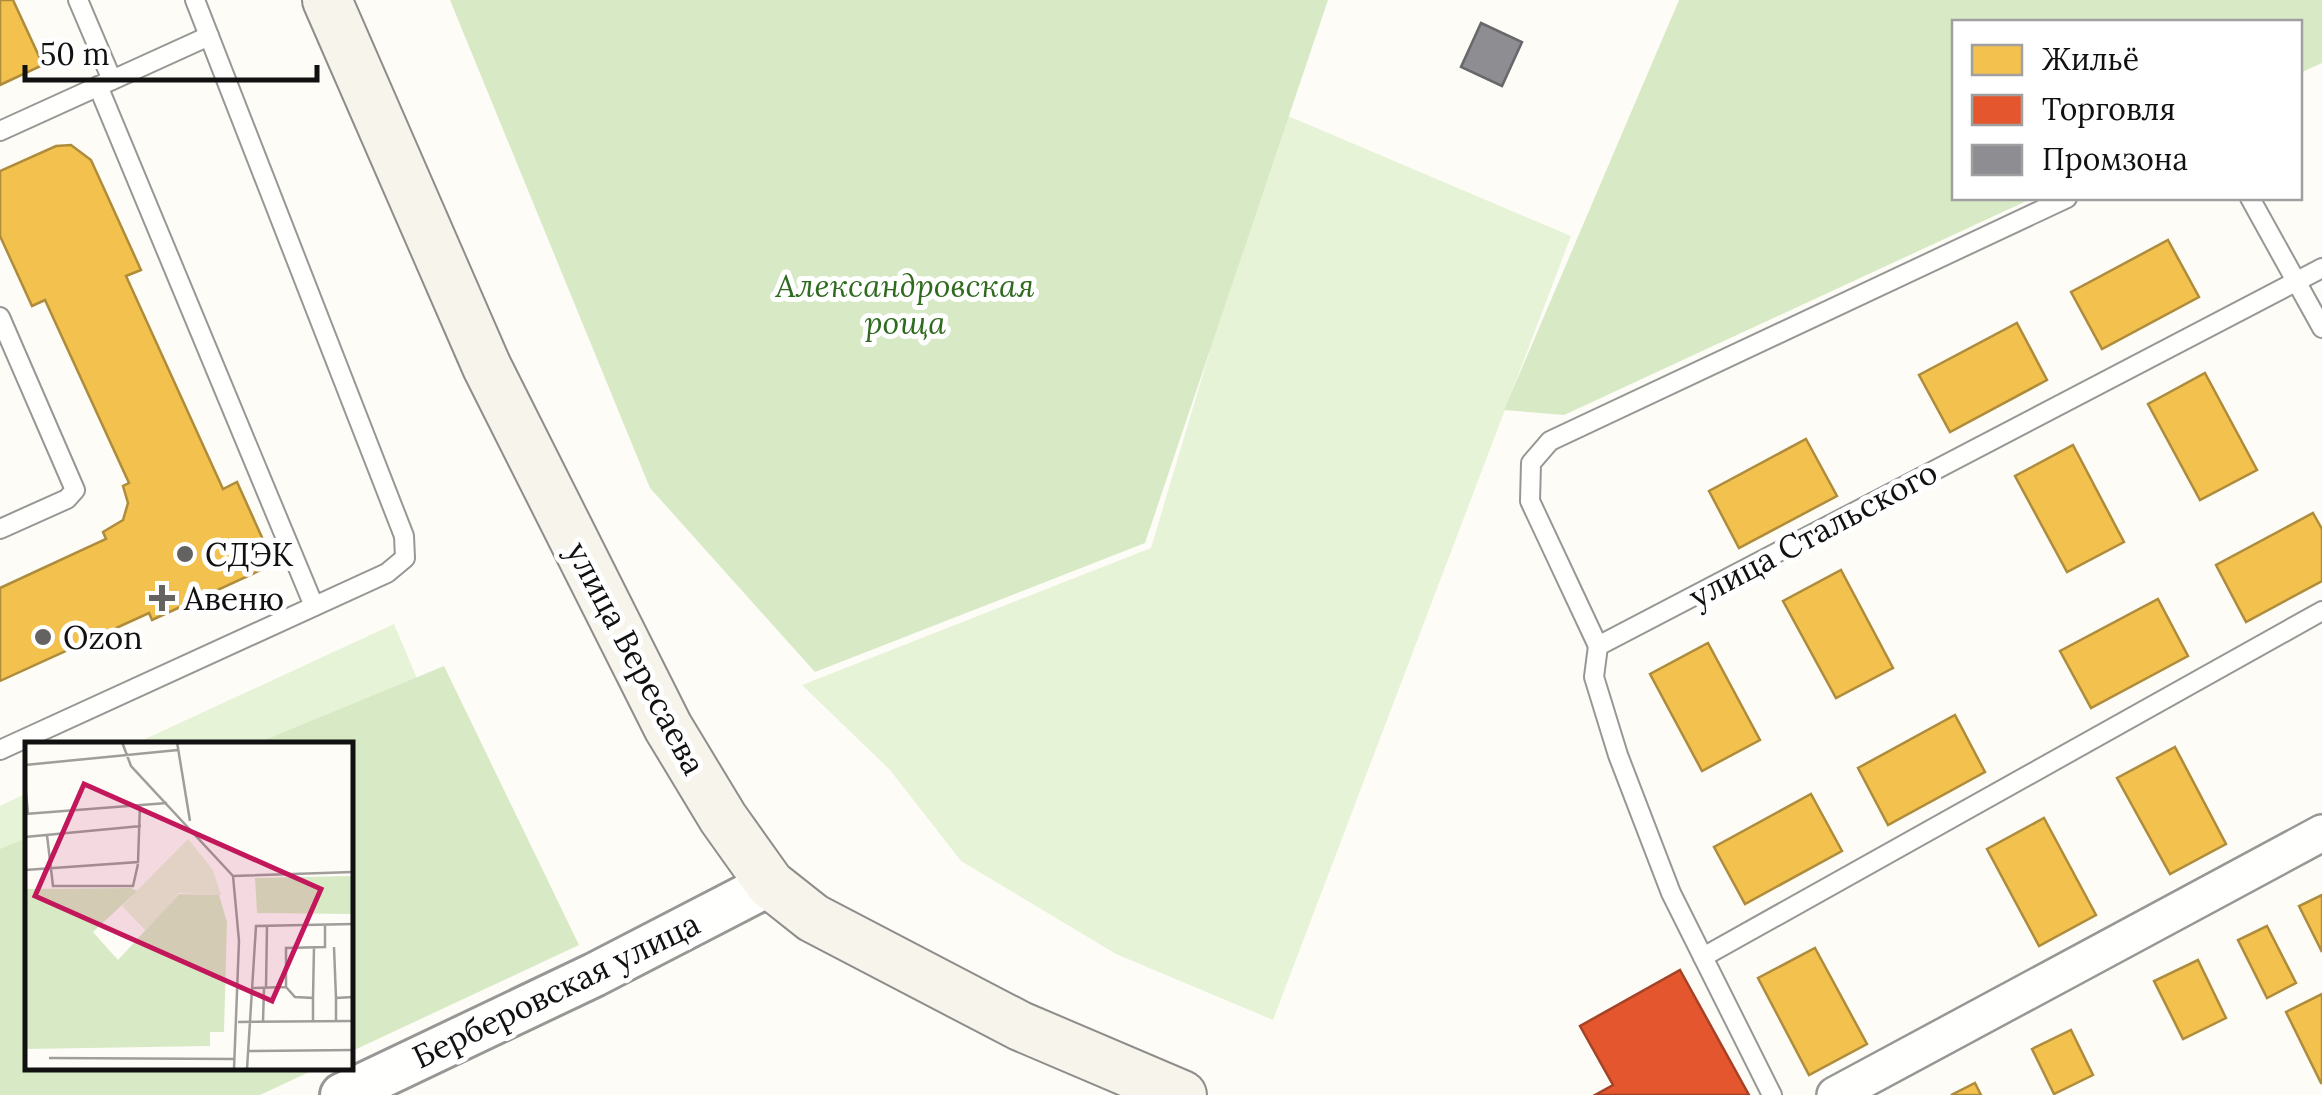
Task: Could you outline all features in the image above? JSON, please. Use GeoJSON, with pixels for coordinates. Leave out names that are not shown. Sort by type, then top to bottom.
{"type":"FeatureCollection","features":[{"type":"Feature","properties":{"kind":"main road","name":"улица Вересаева"},"geometry":{"type":"LineString","coordinates":[[327,0],[487,367],[668,726],[723,818],[770,884],[813,918],[1020,1026],[1182,1095]]}},
{"type":"Feature","properties":{"kind":"street"},"geometry":{"type":"LineString","coordinates":[[1835,1095],[2322,833]]}},
{"type":"Feature","properties":{"kind":"street","name":"Берберовская улица"},"geometry":{"type":"LineString","coordinates":[[342,1095],[594,975],[770,884]]}},
{"type":"Feature","properties":{"kind":"lane"},"geometry":{"type":"LineString","coordinates":[[78,0],[105,83],[314,606]]}},
{"type":"Feature","properties":{"kind":"lane"},"geometry":{"type":"LineString","coordinates":[[0,750],[387,573],[405,558],[404,536],[195,0]]}},
{"type":"Feature","properties":{"kind":"lane"},"geometry":{"type":"LineString","coordinates":[[0,132],[209,36]]}},
{"type":"Feature","properties":{"kind":"lane"},"geometry":{"type":"LineString","coordinates":[[1772,1095],[1671,893],[1618,756],[1594,677],[1598,646],[1530,501],[1531,463],[1550,441],[2064,200]]}},
{"type":"Feature","properties":{"kind":"lane"},"geometry":{"type":"LineString","coordinates":[[2251,200],[2322,328]]}},
{"type":"Feature","properties":{"kind":"lane","name":"улица Стальского"},"geometry":{"type":"LineString","coordinates":[[1598,646],[2322,268]]}},
{"type":"Feature","properties":{"kind":"lane"},"geometry":{"type":"LineString","coordinates":[[0,317],[75,490],[67,498],[0,529]]}},
{"type":"Feature","properties":{"kind":"lane"},"geometry":{"type":"LineString","coordinates":[[1703,956],[2322,610]]}},
{"type":"Feature","properties":{"kind":"green space","name":"Александровская роща"},"geometry":{"type":"Polygon","coordinates":[[[450,0],[1328,0],[1145,543],[815,672],[650,488],[450,0]]]}},
{"type":"Feature","properties":{"kind":"green space"},"geometry":{"type":"Polygon","coordinates":[[[1679,0],[2322,0],[2322,63],[2302,72],[2302,20],[1952,20],[1952,200],[2029,200],[1564,415],[1504,410],[1679,0]]]}},
{"type":"Feature","properties":{"kind":"green space"},"geometry":{"type":"Polygon","coordinates":[[[1281,113],[1571,236],[1273,1020],[1116,954],[961,861],[890,770],[802,685],[1151,548],[1281,113]]]}},
{"type":"Feature","properties":{"kind":"green space"},"geometry":{"type":"Polygon","coordinates":[[[394,624],[492,856],[352,747],[352,742],[138,742],[394,624]]]}},
{"type":"Feature","properties":{"kind":"green space"},"geometry":{"type":"Polygon","coordinates":[[[444,666],[579,945],[352,1051],[352,742],[260,742],[444,666]]]}},
{"type":"Feature","properties":{"kind":"green space"},"geometry":{"type":"Polygon","coordinates":[[[25,794],[25,1070],[0,1084],[0,806],[25,794]]]}},
{"type":"Feature","properties":{"kind":"green space"},"geometry":{"type":"Polygon","coordinates":[[[25,839],[25,1070],[314,1070],[260,1095],[0,1095],[0,849],[25,839]]]}},
{"type":"Feature","properties":{"kind":"building: Жильё"},"geometry":{"type":"Polygon","coordinates":[[[0,0],[13,0],[43,65],[0,85],[0,0]]]}},
{"type":"Feature","properties":{"kind":"building: Жильё"},"geometry":{"type":"Polygon","coordinates":[[[71,145],[91,160],[141,270],[126,276],[223,489],[237,482],[274,564],[152,620],[149,613],[0,681],[0,588],[106,539],[103,532],[123,520],[128,503],[123,486],[129,483],[45,300],[32,306],[0,236],[0,171],[56,146],[71,145]]]}},
{"type":"Feature","properties":{"kind":"building: Жильё"},"geometry":{"type":"Polygon","coordinates":[[[2168,240],[2199,297],[2102,349],[2071,292],[2168,240]]]}},
{"type":"Feature","properties":{"kind":"building: Жильё"},"geometry":{"type":"Polygon","coordinates":[[[2017,323],[2047,380],[1950,432],[1919,375],[2017,323]]]}},
{"type":"Feature","properties":{"kind":"building: Жильё"},"geometry":{"type":"Polygon","coordinates":[[[2205,373],[2257,470],[2200,500],[2148,404],[2205,373]]]}},
{"type":"Feature","properties":{"kind":"building: Жильё"},"geometry":{"type":"Polygon","coordinates":[[[1806,439],[1837,496],[1739,548],[1709,491],[1806,439]]]}},
{"type":"Feature","properties":{"kind":"building: Жильё"},"geometry":{"type":"Polygon","coordinates":[[[2073,445],[2124,542],[2067,572],[2015,476],[2073,445]]]}},
{"type":"Feature","properties":{"kind":"building: Жильё"},"geometry":{"type":"Polygon","coordinates":[[[2313,513],[2322,529],[2322,581],[2246,622],[2216,565],[2313,513]]]}},
{"type":"Feature","properties":{"kind":"building: Жильё"},"geometry":{"type":"Polygon","coordinates":[[[1841,570],[1893,668],[1836,698],[1783,601],[1841,570]]]}},
{"type":"Feature","properties":{"kind":"building: Жильё"},"geometry":{"type":"Polygon","coordinates":[[[2158,599],[2188,656],[2091,708],[2060,651],[2158,599]]]}},
{"type":"Feature","properties":{"kind":"building: Жильё"},"geometry":{"type":"Polygon","coordinates":[[[1708,643],[1760,740],[1702,771],[1650,674],[1708,643]]]}},
{"type":"Feature","properties":{"kind":"building: Жильё"},"geometry":{"type":"Polygon","coordinates":[[[1955,715],[1985,772],[1888,825],[1858,768],[1955,715]]]}},
{"type":"Feature","properties":{"kind":"building: Жильё"},"geometry":{"type":"Polygon","coordinates":[[[2175,747],[2226,844],[2170,874],[2117,778],[2175,747]]]}},
{"type":"Feature","properties":{"kind":"building: Жильё"},"geometry":{"type":"Polygon","coordinates":[[[1811,794],[1842,851],[1745,904],[1714,847],[1811,794]]]}},
{"type":"Feature","properties":{"kind":"building: Жильё"},"geometry":{"type":"Polygon","coordinates":[[[2044,818],[2096,915],[2039,946],[1987,849],[2044,818]]]}},
{"type":"Feature","properties":{"kind":"building: Жильё"},"geometry":{"type":"Polygon","coordinates":[[[2322,895],[2322,952],[2299,906],[2322,895]]]}},
{"type":"Feature","properties":{"kind":"building: Жильё"},"geometry":{"type":"Polygon","coordinates":[[[2267,926],[2296,983],[2267,998],[2238,940],[2267,926]]]}},
{"type":"Feature","properties":{"kind":"building: Жильё"},"geometry":{"type":"Polygon","coordinates":[[[1815,948],[1867,1044],[1809,1075],[1758,978],[1815,948]]]}},
{"type":"Feature","properties":{"kind":"building: Жильё"},"geometry":{"type":"Polygon","coordinates":[[[2198,960],[2226,1018],[2183,1039],[2154,981],[2198,960]]]}},
{"type":"Feature","properties":{"kind":"building: Жильё"},"geometry":{"type":"Polygon","coordinates":[[[2322,994],[2322,1083],[2321,1083],[2286,1012],[2322,994]]]}},
{"type":"Feature","properties":{"kind":"building: Жильё"},"geometry":{"type":"Polygon","coordinates":[[[2071,1030],[2093,1075],[2054,1094],[2032,1049],[2071,1030]]]}},
{"type":"Feature","properties":{"kind":"building: Жильё"},"geometry":{"type":"Polygon","coordinates":[[[1975,1083],[1981,1095],[1951,1095],[1975,1083]]]}},
{"type":"Feature","properties":{"kind":"building: Торговля"},"geometry":{"type":"Polygon","coordinates":[[[1680,970],[1749,1095],[1595,1095],[1613,1085],[1580,1026],[1680,970]]]}},
{"type":"Feature","properties":{"kind":"building: Промзона"},"geometry":{"type":"Polygon","coordinates":[[[1481,23],[1522,42],[1502,86],[1461,67],[1481,23]]]}},
{"type":"Feature","properties":{"kind":"place","name":"СДЭК"},"geometry":{"type":"Point","coordinates":[185,554]}},
{"type":"Feature","properties":{"kind":"place","name":"Авеню"},"geometry":{"type":"Point","coordinates":[162,598]}},
{"type":"Feature","properties":{"kind":"place","name":"Ozon"},"geometry":{"type":"Point","coordinates":[43,637]}}]}
